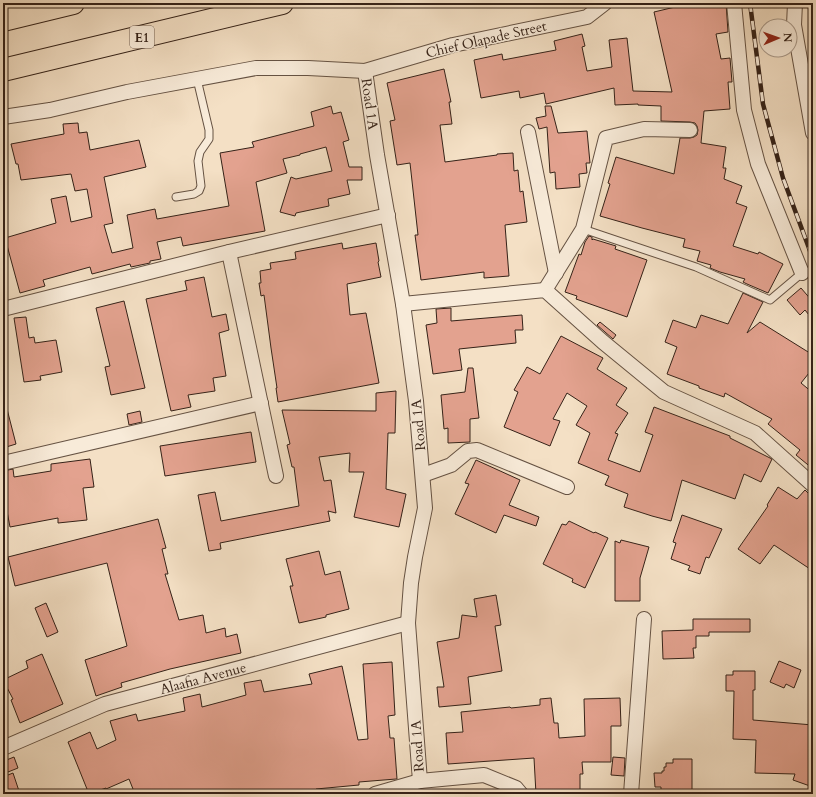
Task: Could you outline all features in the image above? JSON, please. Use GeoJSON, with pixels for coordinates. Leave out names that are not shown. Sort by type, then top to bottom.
{"type":"FeatureCollection","features":[{"type":"Feature","properties":{"kind":"highway"},"geometry":{"type":"LineString","coordinates":[[3,20],[73,3]]}},
{"type":"Feature","properties":{"kind":"highway","name":"E1"},"geometry":{"type":"LineString","coordinates":[[3,70],[282,3]]}},
{"type":"Feature","properties":{"kind":"street"},"geometry":{"type":"LineString","coordinates":[[3,10],[23,3]]}},
{"type":"Feature","properties":{"kind":"street","name":"Chief Olapade Street"},"geometry":{"type":"LineString","coordinates":[[3,117],[50,110],[127,92],[256,68],[365,70],[453,45],[587,17],[605,3]]}},
{"type":"Feature","properties":{"kind":"street"},"geometry":{"type":"LineString","coordinates":[[734,3],[744,110],[758,164],[808,272]]}},
{"type":"Feature","properties":{"kind":"street"},"geometry":{"type":"LineString","coordinates":[[795,3],[794,25],[813,133]]}},
{"type":"Feature","properties":{"kind":"street","name":"Road 1A"},"geometry":{"type":"LineString","coordinates":[[365,70],[377,155],[403,304],[416,401],[423,475],[425,508],[411,583],[408,623],[420,781]]}},
{"type":"Feature","properties":{"kind":"street"},"geometry":{"type":"LineString","coordinates":[[545,290],[583,229],[606,138],[644,129],[690,130]]}},
{"type":"Feature","properties":{"kind":"street"},"geometry":{"type":"LineString","coordinates":[[528,132],[556,273]]}},
{"type":"Feature","properties":{"kind":"street"},"geometry":{"type":"LineString","coordinates":[[3,309],[229,252],[388,215]]}},
{"type":"Feature","properties":{"kind":"street"},"geometry":{"type":"LineString","coordinates":[[229,252],[276,476]]}},
{"type":"Feature","properties":{"kind":"street"},"geometry":{"type":"LineString","coordinates":[[403,304],[545,290],[603,342],[664,392],[755,434],[813,485]]}},
{"type":"Feature","properties":{"kind":"street"},"geometry":{"type":"LineString","coordinates":[[3,463],[261,403]]}},
{"type":"Feature","properties":{"kind":"street"},"geometry":{"type":"LineString","coordinates":[[423,475],[451,465],[468,451],[477,450],[567,487]]}},
{"type":"Feature","properties":{"kind":"street"},"geometry":{"type":"LineString","coordinates":[[631,794],[644,619]]}},
{"type":"Feature","properties":{"kind":"street","name":"Alaafia Avenue"},"geometry":{"type":"LineString","coordinates":[[3,748],[105,704],[408,623]]}},
{"type":"Feature","properties":{"kind":"street"},"geometry":{"type":"LineString","coordinates":[[375,794],[420,781],[484,775],[516,788],[521,794]]}},
{"type":"Feature","properties":{"kind":"lane"},"geometry":{"type":"LineString","coordinates":[[176,197],[194,194],[199,191],[201,186],[198,161],[200,152],[209,139],[209,135],[198,79]]}},
{"type":"Feature","properties":{"kind":"lane"},"geometry":{"type":"LineString","coordinates":[[583,229],[696,266],[770,300],[808,272]]}},
{"type":"Feature","properties":{"kind":"building"},"geometry":{"type":"Polygon","coordinates":[[[692,3],[726,3],[728,32],[716,34],[721,59],[730,58],[732,82],[728,82],[730,109],[704,111],[701,143],[726,147],[723,168],[726,168],[724,179],[742,186],[736,203],[747,207],[733,246],[758,254],[759,252],[783,264],[768,293],[743,282],[745,279],[720,272],[710,268],[711,265],[697,261],[700,251],[683,247],[685,239],[600,216],[610,184],[608,183],[616,157],[674,174],[680,138],[690,138],[697,135],[698,130],[695,123],[661,121],[661,106],[638,104],[615,105],[614,88],[546,104],[544,93],[520,98],[519,91],[481,98],[474,60],[502,54],[503,60],[556,50],[554,41],[582,34],[585,46],[582,47],[587,71],[612,67],[609,40],[627,38],[633,91],[672,92],[654,12],[692,3]]]}},
{"type":"Feature","properties":{"kind":"building"},"geometry":{"type":"Polygon","coordinates":[[[444,69],[451,102],[449,102],[452,124],[440,125],[445,162],[513,153],[514,171],[518,170],[520,192],[523,191],[527,222],[505,225],[509,276],[484,278],[484,272],[421,280],[415,235],[418,235],[410,163],[397,165],[390,121],[395,120],[387,83],[444,69]]]}},
{"type":"Feature","properties":{"kind":"building"},"geometry":{"type":"Polygon","coordinates":[[[331,106],[333,114],[341,112],[349,140],[343,142],[349,167],[362,167],[362,180],[347,180],[350,194],[328,199],[329,206],[296,213],[295,216],[280,212],[291,177],[296,179],[332,171],[326,147],[283,159],[287,173],[256,182],[265,231],[183,246],[181,237],[157,242],[161,259],[131,267],[130,264],[92,274],[90,267],[43,280],[45,286],[20,293],[5,238],[56,223],[51,199],[66,196],[71,222],[92,217],[87,189],[75,191],[71,174],[21,180],[18,164],[16,164],[11,144],[64,134],[63,124],[78,123],[79,133],[87,132],[90,150],[139,140],[146,167],[104,177],[113,223],[104,225],[112,253],[133,248],[127,215],[155,209],[157,219],[229,206],[220,153],[254,147],[252,142],[314,126],[311,112],[331,106]]]}},
{"type":"Feature","properties":{"kind":"building"},"geometry":{"type":"Polygon","coordinates":[[[545,106],[551,106],[558,133],[587,131],[590,163],[586,163],[587,173],[579,174],[580,187],[556,189],[555,172],[550,173],[547,127],[539,129],[536,118],[546,116],[545,106]]]}},
{"type":"Feature","properties":{"kind":"building"},"geometry":{"type":"Polygon","coordinates":[[[589,236],[592,237],[592,240],[593,239],[616,246],[615,249],[647,260],[627,317],[576,299],[577,296],[565,292],[579,254],[581,255],[585,242],[589,236]]]}},
{"type":"Feature","properties":{"kind":"building"},"geometry":{"type":"Polygon","coordinates":[[[342,243],[343,249],[376,243],[381,277],[347,284],[350,315],[366,313],[379,383],[278,402],[264,295],[261,296],[259,283],[261,283],[260,271],[271,269],[270,263],[296,259],[295,252],[342,243]]]}},
{"type":"Feature","properties":{"kind":"building"},"geometry":{"type":"Polygon","coordinates":[[[204,277],[212,317],[226,314],[229,330],[219,333],[226,376],[213,378],[215,391],[188,395],[191,407],[171,411],[146,299],[187,290],[185,281],[204,277]]]}},
{"type":"Feature","properties":{"kind":"building"},"geometry":{"type":"Polygon","coordinates":[[[801,288],[813,302],[813,320],[805,310],[800,315],[787,300],[801,288]]]}},
{"type":"Feature","properties":{"kind":"building"},"geometry":{"type":"Polygon","coordinates":[[[743,293],[763,302],[747,333],[760,322],[813,355],[813,368],[801,383],[813,393],[813,469],[796,455],[800,450],[768,424],[772,419],[725,393],[724,397],[667,374],[677,347],[665,342],[673,320],[696,328],[701,315],[728,324],[743,293]]]}},
{"type":"Feature","properties":{"kind":"building"},"geometry":{"type":"Polygon","coordinates":[[[124,301],[145,388],[111,395],[105,367],[110,366],[96,308],[124,301]]]}},
{"type":"Feature","properties":{"kind":"building"},"geometry":{"type":"Polygon","coordinates":[[[451,308],[451,321],[522,315],[523,330],[515,330],[516,343],[459,349],[462,370],[433,374],[426,325],[437,323],[436,309],[451,308]]]}},
{"type":"Feature","properties":{"kind":"building"},"geometry":{"type":"Polygon","coordinates":[[[26,317],[29,338],[34,337],[35,343],[56,340],[62,372],[40,376],[41,380],[24,382],[14,318],[26,317]]]}},
{"type":"Feature","properties":{"kind":"building"},"geometry":{"type":"Polygon","coordinates":[[[600,322],[616,335],[613,339],[597,325],[600,322]]]}},
{"type":"Feature","properties":{"kind":"building"},"geometry":{"type":"Polygon","coordinates":[[[561,336],[603,358],[597,369],[627,388],[616,405],[628,413],[615,433],[618,434],[608,460],[640,472],[653,435],[645,432],[654,407],[730,436],[730,438],[772,459],[761,482],[744,474],[735,499],[682,480],[671,521],[624,507],[628,494],[605,485],[609,476],[578,463],[590,433],[576,425],[587,406],[567,393],[553,419],[560,421],[550,446],[504,427],[518,392],[514,390],[527,367],[540,374],[561,336]]]}},
{"type":"Feature","properties":{"kind":"building"},"geometry":{"type":"Polygon","coordinates":[[[468,368],[473,368],[479,418],[470,419],[470,442],[448,443],[448,428],[444,429],[441,395],[465,392],[468,368]]]}},
{"type":"Feature","properties":{"kind":"building"},"geometry":{"type":"Polygon","coordinates":[[[396,391],[395,433],[388,433],[386,489],[406,494],[399,527],[354,517],[364,472],[349,472],[350,453],[319,457],[324,481],[331,480],[336,513],[328,511],[330,521],[220,543],[221,549],[209,551],[198,495],[215,492],[221,521],[299,506],[294,467],[292,467],[287,445],[290,444],[282,410],[376,411],[376,393],[396,391]]]}},
{"type":"Feature","properties":{"kind":"building"},"geometry":{"type":"Polygon","coordinates":[[[3,409],[7,409],[16,444],[3,448],[3,409]]]}},
{"type":"Feature","properties":{"kind":"building"},"geometry":{"type":"Polygon","coordinates":[[[140,411],[142,422],[129,425],[127,414],[140,411]]]}},
{"type":"Feature","properties":{"kind":"building"},"geometry":{"type":"Polygon","coordinates":[[[251,432],[256,462],[165,476],[160,446],[251,432]]]}},
{"type":"Feature","properties":{"kind":"building"},"geometry":{"type":"Polygon","coordinates":[[[90,459],[94,487],[83,488],[87,520],[58,523],[58,518],[10,527],[3,490],[3,471],[13,469],[14,477],[51,471],[51,464],[90,459]]]}},
{"type":"Feature","properties":{"kind":"building"},"geometry":{"type":"Polygon","coordinates":[[[476,460],[520,480],[509,505],[539,517],[536,526],[504,515],[496,533],[455,514],[469,484],[465,483],[476,460]]]}},
{"type":"Feature","properties":{"kind":"building"},"geometry":{"type":"Polygon","coordinates":[[[778,487],[797,499],[805,490],[813,498],[813,571],[774,545],[760,564],[738,549],[768,506],[767,505],[778,487]]]}},
{"type":"Feature","properties":{"kind":"building"},"geometry":{"type":"Polygon","coordinates":[[[682,515],[722,529],[709,558],[706,557],[700,574],[688,570],[690,566],[671,559],[676,543],[673,542],[682,515]]]}},
{"type":"Feature","properties":{"kind":"building"},"geometry":{"type":"Polygon","coordinates":[[[158,519],[166,548],[162,549],[168,574],[165,574],[179,620],[203,615],[206,633],[225,628],[226,637],[237,634],[241,653],[170,669],[121,683],[122,687],[96,696],[85,660],[127,646],[107,563],[15,586],[8,557],[158,519]]]}},
{"type":"Feature","properties":{"kind":"building"},"geometry":{"type":"Polygon","coordinates":[[[569,521],[608,538],[585,588],[572,582],[573,579],[543,564],[562,524],[566,525],[569,521]]]}},
{"type":"Feature","properties":{"kind":"building"},"geometry":{"type":"Polygon","coordinates":[[[621,540],[649,547],[640,578],[640,601],[615,601],[615,541],[620,543],[621,540]]]}},
{"type":"Feature","properties":{"kind":"building"},"geometry":{"type":"Polygon","coordinates":[[[319,551],[325,575],[340,571],[349,609],[326,615],[326,617],[299,623],[290,586],[293,586],[286,559],[319,551]]]}},
{"type":"Feature","properties":{"kind":"building"},"geometry":{"type":"Polygon","coordinates":[[[496,595],[501,625],[495,626],[502,671],[468,677],[471,704],[439,707],[437,687],[444,687],[437,642],[459,638],[462,615],[477,617],[474,599],[496,595]]]}},
{"type":"Feature","properties":{"kind":"building"},"geometry":{"type":"Polygon","coordinates":[[[46,603],[58,632],[47,637],[35,608],[46,603]]]}},
{"type":"Feature","properties":{"kind":"building"},"geometry":{"type":"Polygon","coordinates":[[[693,619],[750,619],[750,632],[709,632],[709,636],[696,636],[696,648],[693,648],[694,658],[663,659],[662,631],[693,630],[693,619]]]}},
{"type":"Feature","properties":{"kind":"building"},"geometry":{"type":"Polygon","coordinates":[[[42,654],[63,704],[20,723],[11,700],[13,699],[3,680],[28,668],[26,661],[42,654]]]}},
{"type":"Feature","properties":{"kind":"building"},"geometry":{"type":"Polygon","coordinates":[[[779,661],[801,670],[794,688],[786,684],[784,688],[770,682],[779,661]]]}},
{"type":"Feature","properties":{"kind":"building"},"geometry":{"type":"Polygon","coordinates":[[[392,662],[395,715],[388,716],[390,738],[394,738],[397,779],[359,782],[359,785],[316,789],[317,794],[135,794],[129,779],[106,789],[89,794],[68,742],[90,732],[97,749],[116,740],[110,721],[136,714],[138,721],[185,711],[183,698],[200,694],[202,707],[232,699],[246,695],[244,683],[261,680],[264,692],[312,684],[309,674],[342,666],[358,740],[368,739],[363,664],[392,662]]]}},
{"type":"Feature","properties":{"kind":"building"},"geometry":{"type":"Polygon","coordinates":[[[733,671],[755,671],[755,690],[753,690],[753,720],[813,725],[813,777],[810,786],[793,780],[795,774],[755,773],[756,740],[733,739],[734,691],[726,691],[726,675],[733,675],[733,671]]]}},
{"type":"Feature","properties":{"kind":"building"},"geometry":{"type":"Polygon","coordinates":[[[551,698],[554,723],[558,723],[559,738],[585,736],[584,699],[620,698],[621,726],[611,726],[611,762],[582,762],[583,774],[580,774],[580,794],[536,794],[534,758],[448,764],[446,733],[463,732],[461,712],[540,705],[540,699],[551,698]]]}},
{"type":"Feature","properties":{"kind":"building"},"geometry":{"type":"Polygon","coordinates":[[[14,757],[18,768],[8,772],[4,761],[14,757]]]}},
{"type":"Feature","properties":{"kind":"building"},"geometry":{"type":"Polygon","coordinates":[[[613,757],[625,758],[624,776],[611,775],[613,757]]]}},
{"type":"Feature","properties":{"kind":"building"},"geometry":{"type":"Polygon","coordinates":[[[673,759],[692,759],[692,794],[661,794],[661,787],[655,787],[654,773],[662,773],[662,771],[664,771],[664,767],[666,767],[666,763],[673,763],[673,759]]]}},
{"type":"Feature","properties":{"kind":"building"},"geometry":{"type":"Polygon","coordinates":[[[13,773],[20,794],[3,794],[3,777],[13,773]]]}},
{"type":"Feature","properties":{"kind":"railway"},"geometry":{"type":"LineString","coordinates":[[750,3],[763,104],[783,178],[813,259]]}}]}
